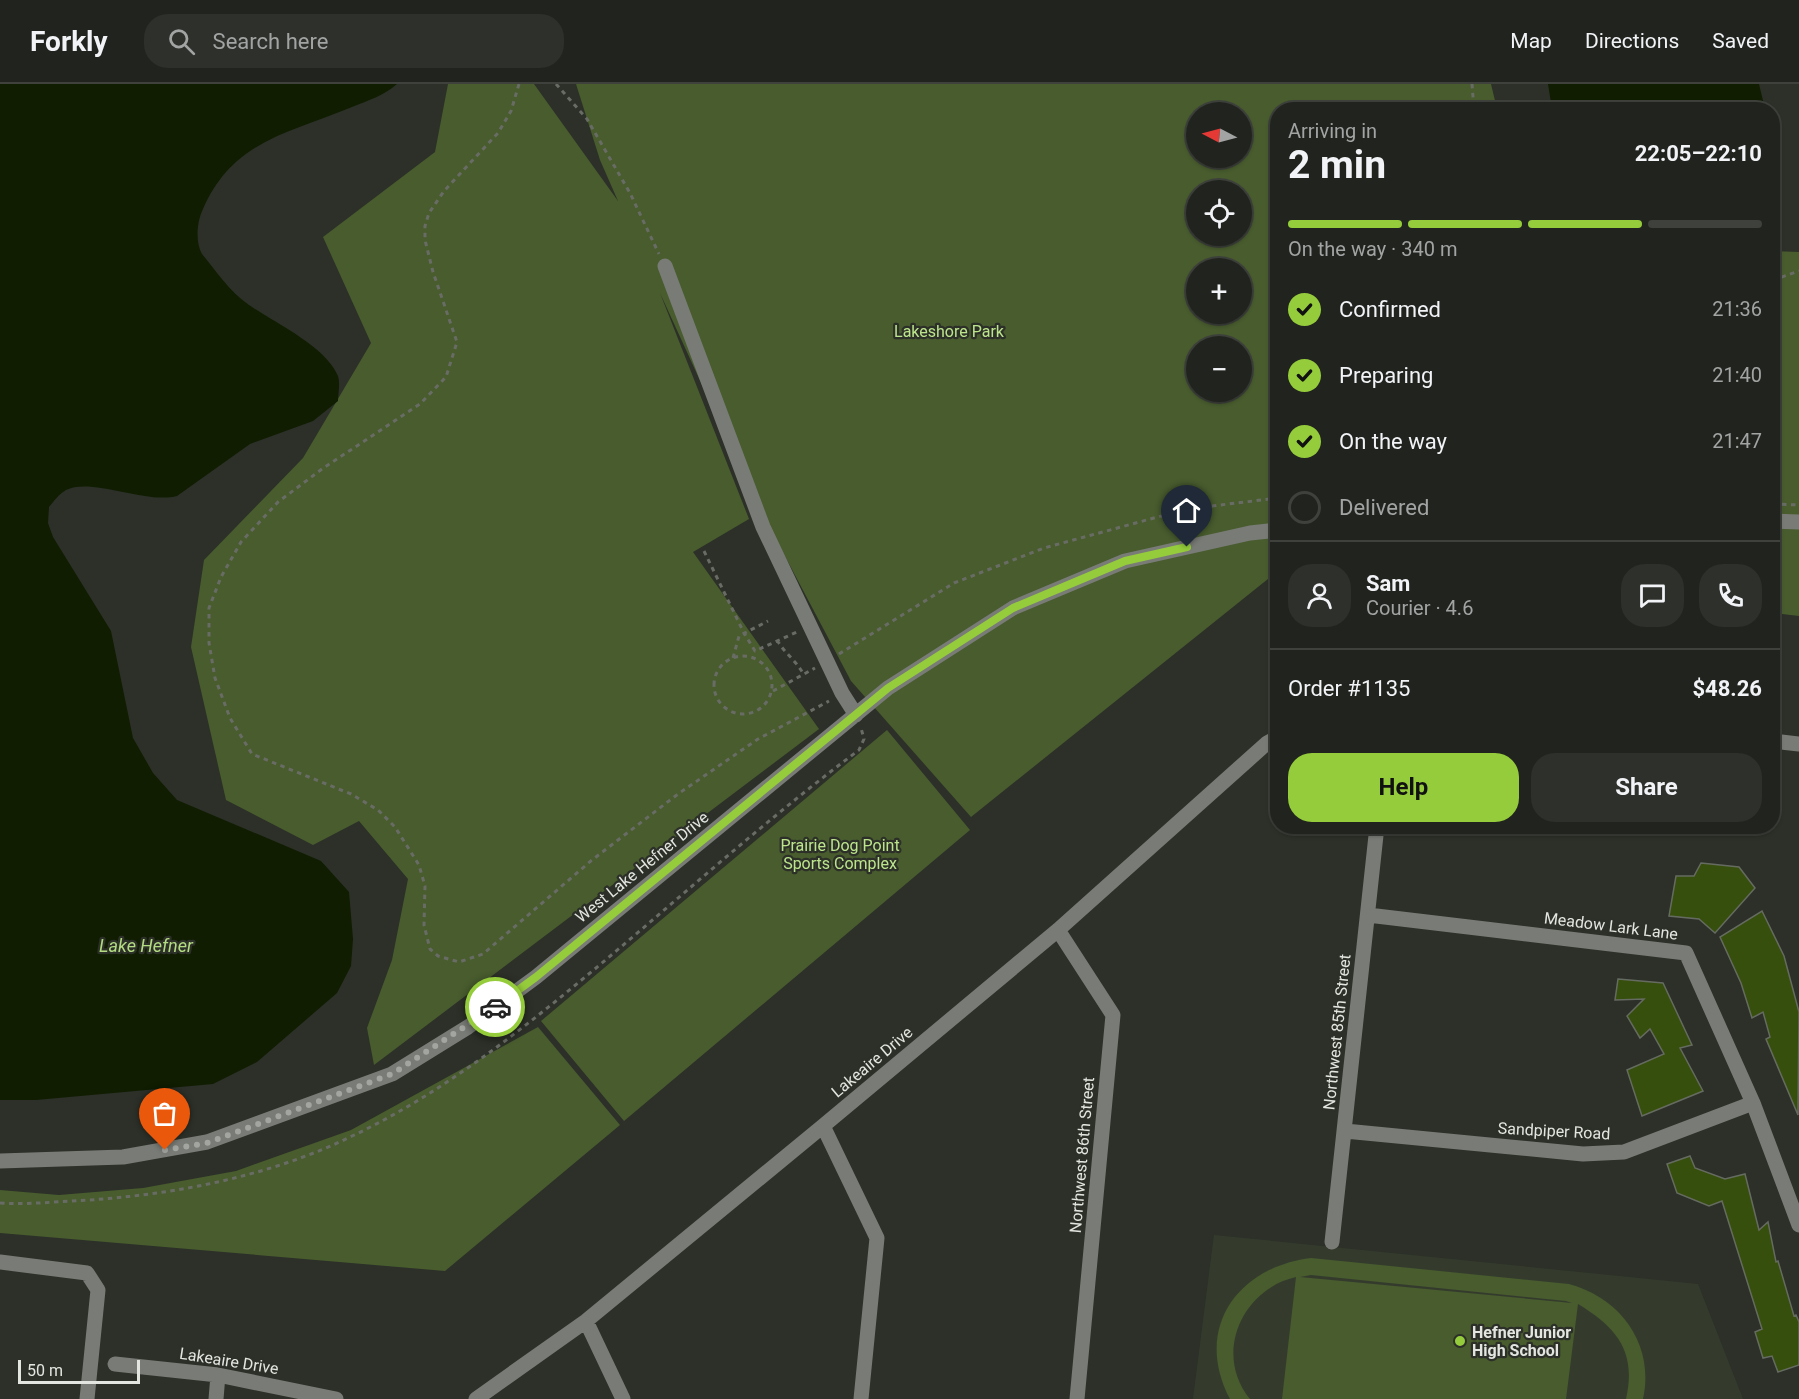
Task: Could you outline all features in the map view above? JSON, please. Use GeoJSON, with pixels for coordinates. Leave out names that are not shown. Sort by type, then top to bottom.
{"type":"FeatureCollection","features":[{"type":"Feature","properties":{"kind":"street"},"geometry":{"type":"LineString","coordinates":[[665,266],[764,527],[842,693],[856,715]]}},
{"type":"Feature","properties":{"kind":"street"},"geometry":{"type":"LineString","coordinates":[[1780,521],[1799,522]]}},
{"type":"Feature","properties":{"kind":"street","name":"West Lake Hefner Drive"},"geometry":{"type":"LineString","coordinates":[[0,1161],[123,1157],[207,1143],[392,1074],[468,1027],[536,977],[888,688],[1013,608],[1125,561],[1250,533],[1270,531]]}},
{"type":"Feature","properties":{"kind":"street","name":"Lakeaire Drive"},"geometry":{"type":"LineString","coordinates":[[476,1399],[586,1321],[823,1126],[1058,930],[1270,741]]}},
{"type":"Feature","properties":{"kind":"street"},"geometry":{"type":"LineString","coordinates":[[1780,742],[1799,744]]}},
{"type":"Feature","properties":{"kind":"street","name":"Northwest 85th Street"},"geometry":{"type":"LineString","coordinates":[[1332,1242],[1376,834]]}},
{"type":"Feature","properties":{"kind":"street","name":"Meadow Lark Lane"},"geometry":{"type":"LineString","coordinates":[[1368,915],[1686,953],[1753,1103]]}},
{"type":"Feature","properties":{"kind":"street","name":"Northwest 86th Street"},"geometry":{"type":"LineString","coordinates":[[1058,930],[1113,1015],[1077,1399]]}},
{"type":"Feature","properties":{"kind":"street"},"geometry":{"type":"LineString","coordinates":[[1753,1103],[1799,1225]]}},
{"type":"Feature","properties":{"kind":"street","name":"Sandpiper Road"},"geometry":{"type":"LineString","coordinates":[[1345,1131],[1583,1154],[1624,1152],[1753,1103]]}},
{"type":"Feature","properties":{"kind":"street"},"geometry":{"type":"LineString","coordinates":[[823,1126],[877,1238],[861,1399]]}},
{"type":"Feature","properties":{"kind":"street"},"geometry":{"type":"LineString","coordinates":[[0,1263],[87,1273],[98,1290],[87,1399]]}},
{"type":"Feature","properties":{"kind":"street"},"geometry":{"type":"LineString","coordinates":[[586,1321],[623,1399]]}},
{"type":"Feature","properties":{"kind":"street","name":"Lakeaire Drive"},"geometry":{"type":"LineString","coordinates":[[116,1364],[218,1375],[336,1399]]}},
{"type":"Feature","properties":{"kind":"street"},"geometry":{"type":"LineString","coordinates":[[216,1399],[218,1375]]}},
{"type":"Feature","properties":{"kind":"path"},"geometry":{"type":"LineString","coordinates":[[519,84],[511,111],[498,133],[444,191],[429,213],[425,226],[425,240],[433,272],[457,342],[446,377],[420,404],[322,469],[278,502],[241,542],[221,577],[209,608],[209,643],[215,678],[230,718],[252,754],[351,794],[378,810],[395,827],[419,865],[425,886],[424,925],[429,948],[438,956],[459,962],[483,954],[592,860],[678,794],[758,739],[842,693]]}},
{"type":"Feature","properties":{"kind":"path"},"geometry":{"type":"LineString","coordinates":[[556,84],[587,119],[630,193],[665,266]]}},
{"type":"Feature","properties":{"kind":"path"},"geometry":{"type":"LineString","coordinates":[[1472,84],[1473,102]]}},
{"type":"Feature","properties":{"kind":"path"},"geometry":{"type":"LineString","coordinates":[[1780,278],[1799,271]]}},
{"type":"Feature","properties":{"kind":"path"},"geometry":{"type":"LineString","coordinates":[[773,691],[769,673],[758,660],[741,656],[733,658],[718,670],[715,680],[714,690],[724,707],[733,712],[752,712],[761,707],[773,691],[828,661],[954,583],[1044,548],[1187,508],[1270,499]]}},
{"type":"Feature","properties":{"kind":"path"},"geometry":{"type":"LineString","coordinates":[[1780,504],[1799,505]]}},
{"type":"Feature","properties":{"kind":"path"},"geometry":{"type":"LineString","coordinates":[[704,551],[755,651],[791,634],[802,634]]}},
{"type":"Feature","properties":{"kind":"path"},"geometry":{"type":"LineString","coordinates":[[733,658],[739,636],[768,621]]}},
{"type":"Feature","properties":{"kind":"path"},"geometry":{"type":"LineString","coordinates":[[777,640],[786,655],[796,659],[804,675]]}},
{"type":"Feature","properties":{"kind":"shaded area","name":"Hefner Junior High School"},"geometry":{"type":"Polygon","coordinates":[[[1214,1235],[1698,1284],[1743,1399],[1193,1399],[1214,1235]]]}},
{"type":"Feature","properties":{"kind":"green space","name":"Lakeshore Park"},"geometry":{"type":"Polygon","coordinates":[[[448,84],[534,84],[618,201],[600,160],[576,84],[1491,84],[1495,102],[1270,102],[1270,577],[971,817],[851,681],[750,490],[660,293],[749,519],[693,552],[819,729],[374,1065],[367,1028],[392,960],[408,879],[359,821],[313,845],[226,800],[191,647],[204,560],[303,458],[371,343],[323,237],[435,152],[448,84]]]}},
{"type":"Feature","properties":{"kind":"green space"},"geometry":{"type":"Polygon","coordinates":[[[1780,251],[1799,252],[1799,616],[1780,614],[1780,251]]]}},
{"type":"Feature","properties":{"kind":"green space","name":"Prairie Dog Point Sports Complex"},"geometry":{"type":"Polygon","coordinates":[[[887,730],[970,830],[624,1121],[541,1021],[887,730]]]}},
{"type":"Feature","properties":{"kind":"green space"},"geometry":{"type":"Polygon","coordinates":[[[538,1027],[620,1125],[445,1271],[0,1233],[0,1190],[59,1195],[143,1188],[236,1171],[351,1130],[538,1027]]]}},
{"type":"Feature","properties":{"kind":"green space"},"geometry":{"type":"Polygon","coordinates":[[[1311,1258],[1569,1284],[1588,1291],[1604,1300],[1618,1312],[1630,1326],[1639,1343],[1644,1360],[1643,1399],[1626,1399],[1629,1382],[1628,1367],[1626,1354],[1620,1342],[1603,1322],[1578,1304],[1566,1399],[1282,1399],[1296,1277],[1277,1284],[1261,1295],[1248,1309],[1239,1326],[1234,1344],[1234,1363],[1239,1381],[1250,1399],[1230,1399],[1220,1373],[1217,1349],[1220,1326],[1229,1306],[1243,1288],[1262,1274],[1285,1264],[1311,1258]],[[1311,1275],[1300,1277],[1572,1303],[1311,1275]]]}},
{"type":"Feature","properties":{"kind":"water","name":"Lake Hefner"},"geometry":{"type":"Polygon","coordinates":[[[0,84],[397,84],[376,97],[265,142],[247,153],[215,186],[203,209],[198,225],[198,244],[202,254],[229,288],[249,305],[298,335],[330,363],[338,377],[338,401],[313,421],[250,444],[177,496],[150,497],[104,488],[77,487],[63,492],[49,507],[48,523],[53,537],[111,631],[133,738],[153,773],[177,800],[321,861],[349,892],[353,939],[351,966],[337,993],[257,1062],[213,1084],[36,1100],[0,1100],[0,84]]]}},
{"type":"Feature","properties":{"kind":"water"},"geometry":{"type":"Polygon","coordinates":[[[1548,84],[1759,84],[1763,102],[1551,102],[1548,84]]]}},
{"type":"Feature","properties":{"kind":"building"},"geometry":{"type":"Polygon","coordinates":[[[1701,863],[1739,867],[1755,888],[1715,933],[1699,919],[1669,916],[1676,876],[1694,876],[1701,863]]]}},
{"type":"Feature","properties":{"kind":"building"},"geometry":{"type":"Polygon","coordinates":[[[1762,911],[1784,956],[1799,1012],[1798,1115],[1766,1039],[1770,1037],[1763,1012],[1752,1018],[1741,983],[1720,937],[1762,911]]]}},
{"type":"Feature","properties":{"kind":"building"},"geometry":{"type":"Polygon","coordinates":[[[1618,979],[1663,983],[1692,1045],[1680,1048],[1703,1091],[1642,1116],[1627,1070],[1664,1054],[1650,1029],[1640,1038],[1627,1016],[1644,999],[1615,1000],[1618,979]]]}},
{"type":"Feature","properties":{"kind":"building"},"geometry":{"type":"Polygon","coordinates":[[[1690,1156],[1695,1168],[1725,1179],[1745,1174],[1759,1230],[1768,1222],[1776,1262],[1778,1261],[1794,1316],[1796,1315],[1799,1322],[1799,1365],[1778,1372],[1772,1356],[1763,1358],[1755,1332],[1762,1329],[1722,1201],[1709,1206],[1677,1193],[1667,1164],[1690,1156]]]}},
{"type":"Feature","properties":{"kind":"way so far"},"geometry":{"type":"LineString","coordinates":[[165,1150],[207,1143],[392,1074],[468,1027],[495,1007]]}},
{"type":"Feature","properties":{"kind":"place","name":"Hefner Junior High School"},"geometry":{"type":"Point","coordinates":[1460,1341]}},
{"type":"Feature","properties":{"kind":"route"},"geometry":{"type":"LineString","coordinates":[[495,1007],[536,977],[888,688],[1013,608],[1125,561],[1187,547]]}}]}
